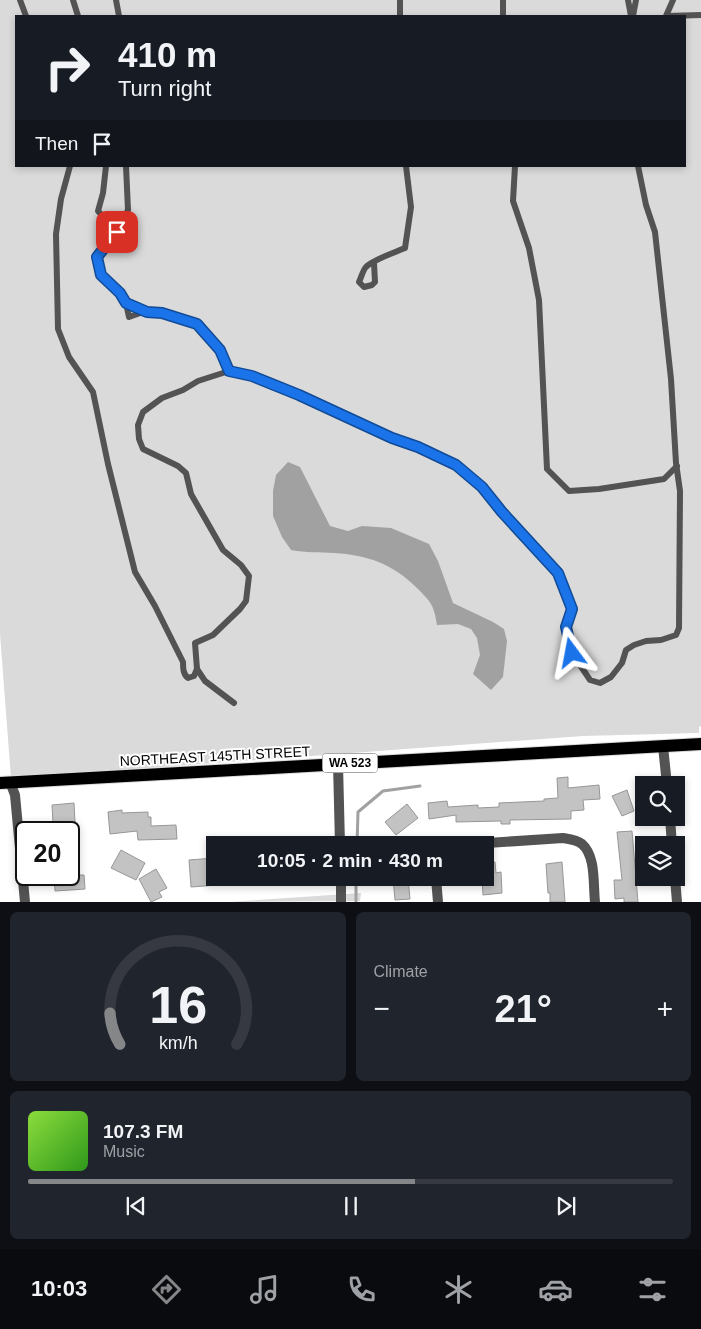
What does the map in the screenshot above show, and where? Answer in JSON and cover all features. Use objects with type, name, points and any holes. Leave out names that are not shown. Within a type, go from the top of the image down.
[{"type":"main road","name":"NORTHEAST 145TH STREET","points":[[5,782],[701,744]]},
{"type":"street","points":[[663,746],[666,776]]},
{"type":"street","points":[[338,764],[340,836]]},
{"type":"street","points":[[5,782],[15,795],[26,902]]},
{"type":"street","points":[[494,843],[563,838],[573,839],[582,844],[591,860],[595,902]]},
{"type":"street","points":[[341,886],[341,902]]},
{"type":"street","points":[[437,886],[438,902]]},
{"type":"street","points":[[676,886],[677,902]]},
{"type":"lane","points":[[20,0],[26,15]]},
{"type":"lane","points":[[73,0],[78,15]]},
{"type":"lane","points":[[116,0],[119,15]]},
{"type":"lane","points":[[400,0],[400,15]]},
{"type":"lane","points":[[503,0],[503,15]]},
{"type":"lane","points":[[628,0],[632,15]]},
{"type":"lane","points":[[632,15],[636,0]]},
{"type":"lane","points":[[667,15],[673,0]]},
{"type":"lane","points":[[686,15],[701,15]]},
{"type":"lane","points":[[70,167],[61,199],[56,234],[58,329],[69,357],[93,392],[108,464],[135,572],[184,662],[184,670],[188,678],[194,676],[197,669],[195,643],[213,635],[246,601],[249,576],[241,565],[223,550],[191,494],[186,473],[178,466],[142,449],[138,425],[143,412],[162,398],[198,381],[229,371],[252,376],[299,395],[456,465],[482,487],[502,512],[558,573],[572,609],[566,627],[572,653],[590,680],[600,683],[611,677],[622,663],[626,650],[646,641],[661,640],[676,635],[679,628],[680,501],[671,380],[655,232],[646,205],[638,167]]},
{"type":"lane","points":[[106,167],[103,193],[98,210],[117,232]]},
{"type":"lane","points":[[126,167],[128,210],[117,232],[97,257],[101,275],[120,293],[126,303],[129,317],[147,312],[162,313],[197,324],[220,350],[229,371]]},
{"type":"lane","points":[[374,263],[405,248],[411,207],[406,167]]},
{"type":"lane","points":[[515,167],[513,201],[529,248],[539,300],[547,469],[569,491],[599,489],[664,479],[677,466]]},
{"type":"lane","points":[[126,303],[147,312]]},
{"type":"lane","points":[[197,669],[206,681],[234,703]]},
{"type":"shaded area","points":[[0,0],[701,0],[701,726],[699,727],[699,733],[583,736],[11,778],[0,634]]},
{"type":"shaded area","points":[[288,462],[300,467],[330,526],[348,531],[362,526],[391,528],[429,544],[438,561],[453,603],[504,629],[507,641],[503,677],[491,690],[473,674],[480,655],[477,638],[471,629],[458,624],[437,625],[435,613],[429,601],[399,573],[379,562],[358,556],[291,550],[282,537],[273,516],[273,491],[276,475]]},
{"type":"shaded area","points":[[361,893],[360,901],[230,902]]},
{"type":"building","points":[[568,777],[568,788],[599,785],[600,799],[583,800],[584,810],[571,811],[571,819],[510,820],[510,824],[501,824],[501,821],[456,822],[456,815],[429,819],[428,803],[447,801],[448,807],[478,805],[478,808],[499,807],[499,803],[544,801],[544,799],[558,798],[557,778]]},
{"type":"building","points":[[627,790],[634,811],[622,816],[612,796]]},
{"type":"building","points":[[74,803],[75,821],[53,821],[52,805]]},
{"type":"building","points":[[407,804],[418,818],[396,835],[385,822]]},
{"type":"building","points":[[122,810],[122,813],[148,812],[148,817],[151,817],[151,826],[176,825],[177,839],[138,840],[137,831],[110,834],[108,812]]},
{"type":"building","points":[[632,831],[635,886],[637,886],[638,902],[624,902],[624,898],[615,899],[614,880],[622,880],[617,832]]},
{"type":"building","points":[[121,850],[145,863],[136,880],[111,868]]},
{"type":"building","points":[[206,859],[206,886],[191,887],[189,860]]},
{"type":"building","points":[[495,862],[496,873],[501,872],[502,893],[483,895],[482,886],[494,886]]},
{"type":"building","points":[[562,862],[565,902],[550,902],[546,864]]},
{"type":"building","points":[[156,869],[167,888],[159,892],[162,897],[151,902],[139,879]]},
{"type":"building","points":[[80,875],[84,875],[85,889],[55,891],[55,886],[80,886]]},
{"type":"building","points":[[394,886],[409,886],[410,899],[395,900]]},
{"type":"waterway","points":[[357,836],[358,812],[383,791],[420,786]]},
{"type":"waterway","points":[[356,886],[356,902]]},
{"type":"route","points":[[117,232],[97,257],[101,275],[120,293],[126,303],[147,312],[162,313],[197,324],[220,350],[229,371],[252,376],[299,395],[392,438],[418,447],[456,465],[482,487],[502,512],[558,573],[572,609],[566,627],[572,653]]}]
